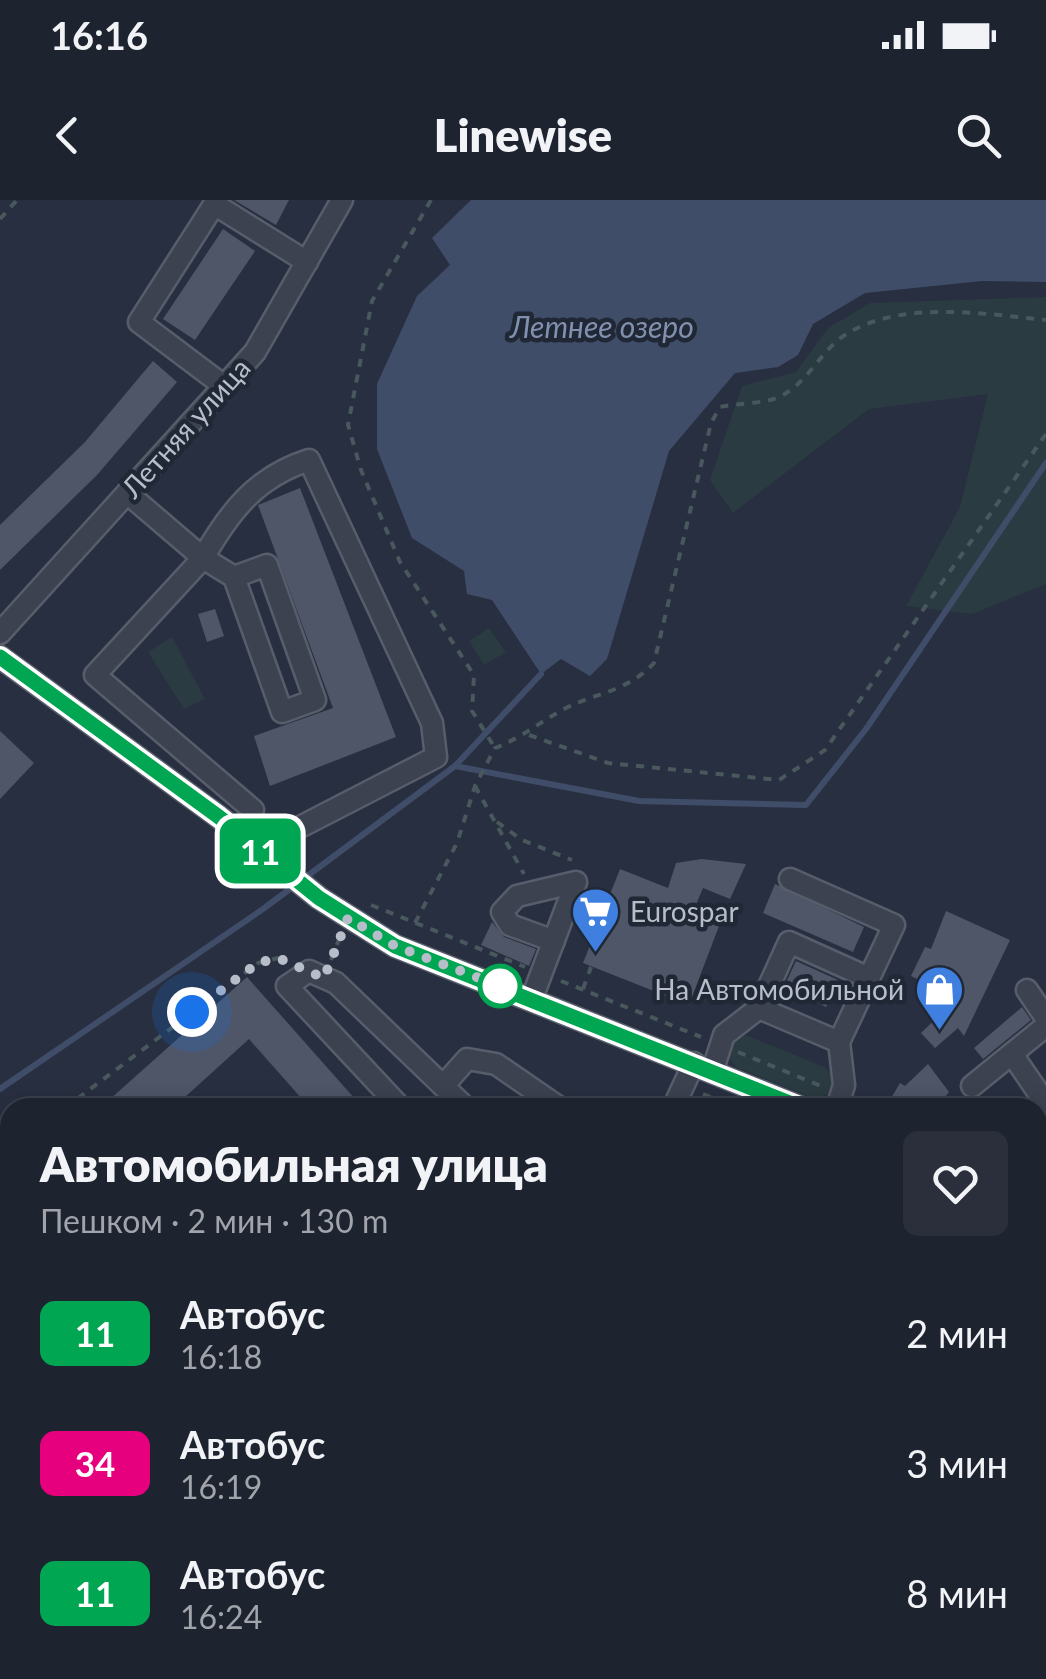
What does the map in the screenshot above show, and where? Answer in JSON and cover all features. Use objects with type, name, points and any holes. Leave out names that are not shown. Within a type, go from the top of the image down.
[{"type":"street","name":"Летняя улица","points":[[0,633],[255,352],[342,200]]},
{"type":"street","points":[[224,386],[139,322],[216,202],[306,262]]},
{"type":"street","points":[[253,810],[95,676],[203,558],[226,517],[277,470],[309,460],[432,722],[436,757],[302,826]]},
{"type":"street","points":[[127,493],[203,558],[234,576],[282,712],[315,700],[267,565],[234,576]]},
{"type":"street","points":[[0,657],[219,817],[312,893],[395,946],[779,1098]]},
{"type":"street","points":[[790,879],[894,924],[839,1042],[839,1098]]},
{"type":"street","points":[[532,998],[554,942],[576,882],[516,896],[502,912],[510,925],[554,942]]},
{"type":"street","points":[[678,1098],[724,1034],[759,1008],[789,942],[869,978]]},
{"type":"street","points":[[392,1098],[286,986],[317,974],[336,984],[456,1098]]},
{"type":"street","points":[[972,1086],[1046,1022],[1027,990]]},
{"type":"street","points":[[759,1008],[839,1042]]},
{"type":"street","points":[[1012,1054],[1042,1098]]},
{"type":"street","points":[[444,1086],[467,1059],[496,1064],[545,1098]]},
{"type":"path","points":[[0,219],[17,200]]},
{"type":"path","points":[[432,200],[372,301],[348,425],[361,470],[400,562],[474,675],[472,710],[495,748]]},
{"type":"path","points":[[415,923],[458,844],[475,786],[495,748],[529,735],[564,709],[636,682],[654,663],[711,423],[720,407],[780,397],[808,373],[828,346],[853,330],[880,321],[940,312],[1046,320]]},
{"type":"path","points":[[529,735],[608,763],[779,780],[825,750],[1046,434]]},
{"type":"path","points":[[475,786],[535,892]]},
{"type":"path","points":[[493,819],[522,840],[575,861]]},
{"type":"path","points":[[364,902],[720,1044],[833,1098]]},
{"type":"path","points":[[78,1098],[258,963],[278,958],[317,974],[348,918]]},
{"type":"path","points":[[583,989],[591,966]]},
{"type":"path","points":[[684,1086],[712,1098]]},
{"type":"shaded area","points":[[1046,297],[1046,584],[972,614],[906,606],[960,507],[988,394],[869,409],[733,513],[710,480],[742,386],[796,372],[828,328],[870,303]]},
{"type":"shaded area","points":[[489,628],[506,652],[484,665],[469,641]]},
{"type":"shaded area","points":[[172,637],[205,699],[184,709],[148,652]]},
{"type":"shaded area","points":[[746,1035],[824,1067],[834,1077],[827,1095],[813,1098],[736,1067],[727,1055],[732,1043]]},
{"type":"water","name":"Летнее озеро","points":[[471,200],[1046,200],[1046,282],[982,281],[865,293],[813,324],[798,355],[778,367],[735,373],[669,451],[607,659],[590,676],[561,659],[541,674],[492,600],[467,594],[464,571],[412,538],[377,449],[377,384],[417,296],[450,265],[432,238]]},
{"type":"building","points":[[234,200],[289,200],[276,225]]},
{"type":"building","points":[[223,229],[255,251],[195,340],[163,319]]},
{"type":"building","points":[[153,361],[177,382],[97,475],[0,570],[0,525],[85,442]]},
{"type":"building","points":[[300,488],[396,737],[270,786],[254,736],[333,708],[258,505]]},
{"type":"building","points":[[215,609],[224,636],[207,642],[198,614]]},
{"type":"building","points":[[0,731],[34,763],[0,799]]},
{"type":"building","points":[[702,859],[746,864],[730,899],[703,888],[692,914],[719,926],[689,1005],[583,963],[620,869],[668,888],[676,863]]},
{"type":"building","points":[[775,884],[864,927],[853,952],[763,913]]},
{"type":"building","points":[[946,911],[1010,940],[964,1036],[958,1028],[935,1048],[921,1033],[957,998],[911,976],[925,947],[931,949]]},
{"type":"building","points":[[492,922],[504,937],[536,949],[529,966],[481,945]]},
{"type":"building","points":[[796,961],[838,980],[826,1007],[784,987]]},
{"type":"building","points":[[247,977],[354,1098],[301,1098],[249,1039],[184,1098],[111,1098]]},
{"type":"building","points":[[1022,1007],[1031,1020],[983,1059],[974,1048]]},
{"type":"building","points":[[928,1064],[949,1092],[944,1098],[891,1098],[900,1083],[905,1086]]},
{"type":"waterway","points":[[455,766],[639,801],[806,805],[866,729],[1046,463]]},
{"type":"waterway","points":[[0,1089],[263,909],[455,766],[541,674]]},
{"type":"bus line","name":"11","points":[[0,657],[219,817],[319,898],[395,946],[778,1098]]},
{"type":"place","name":"Eurospar","points":[[595,954]]},
{"type":"place","name":"На Автомобильной","points":[[939,1032]]},
{"type":"route","points":[[192,1012],[258,963],[278,958],[324,978],[348,918],[395,946],[500,986]]}]
